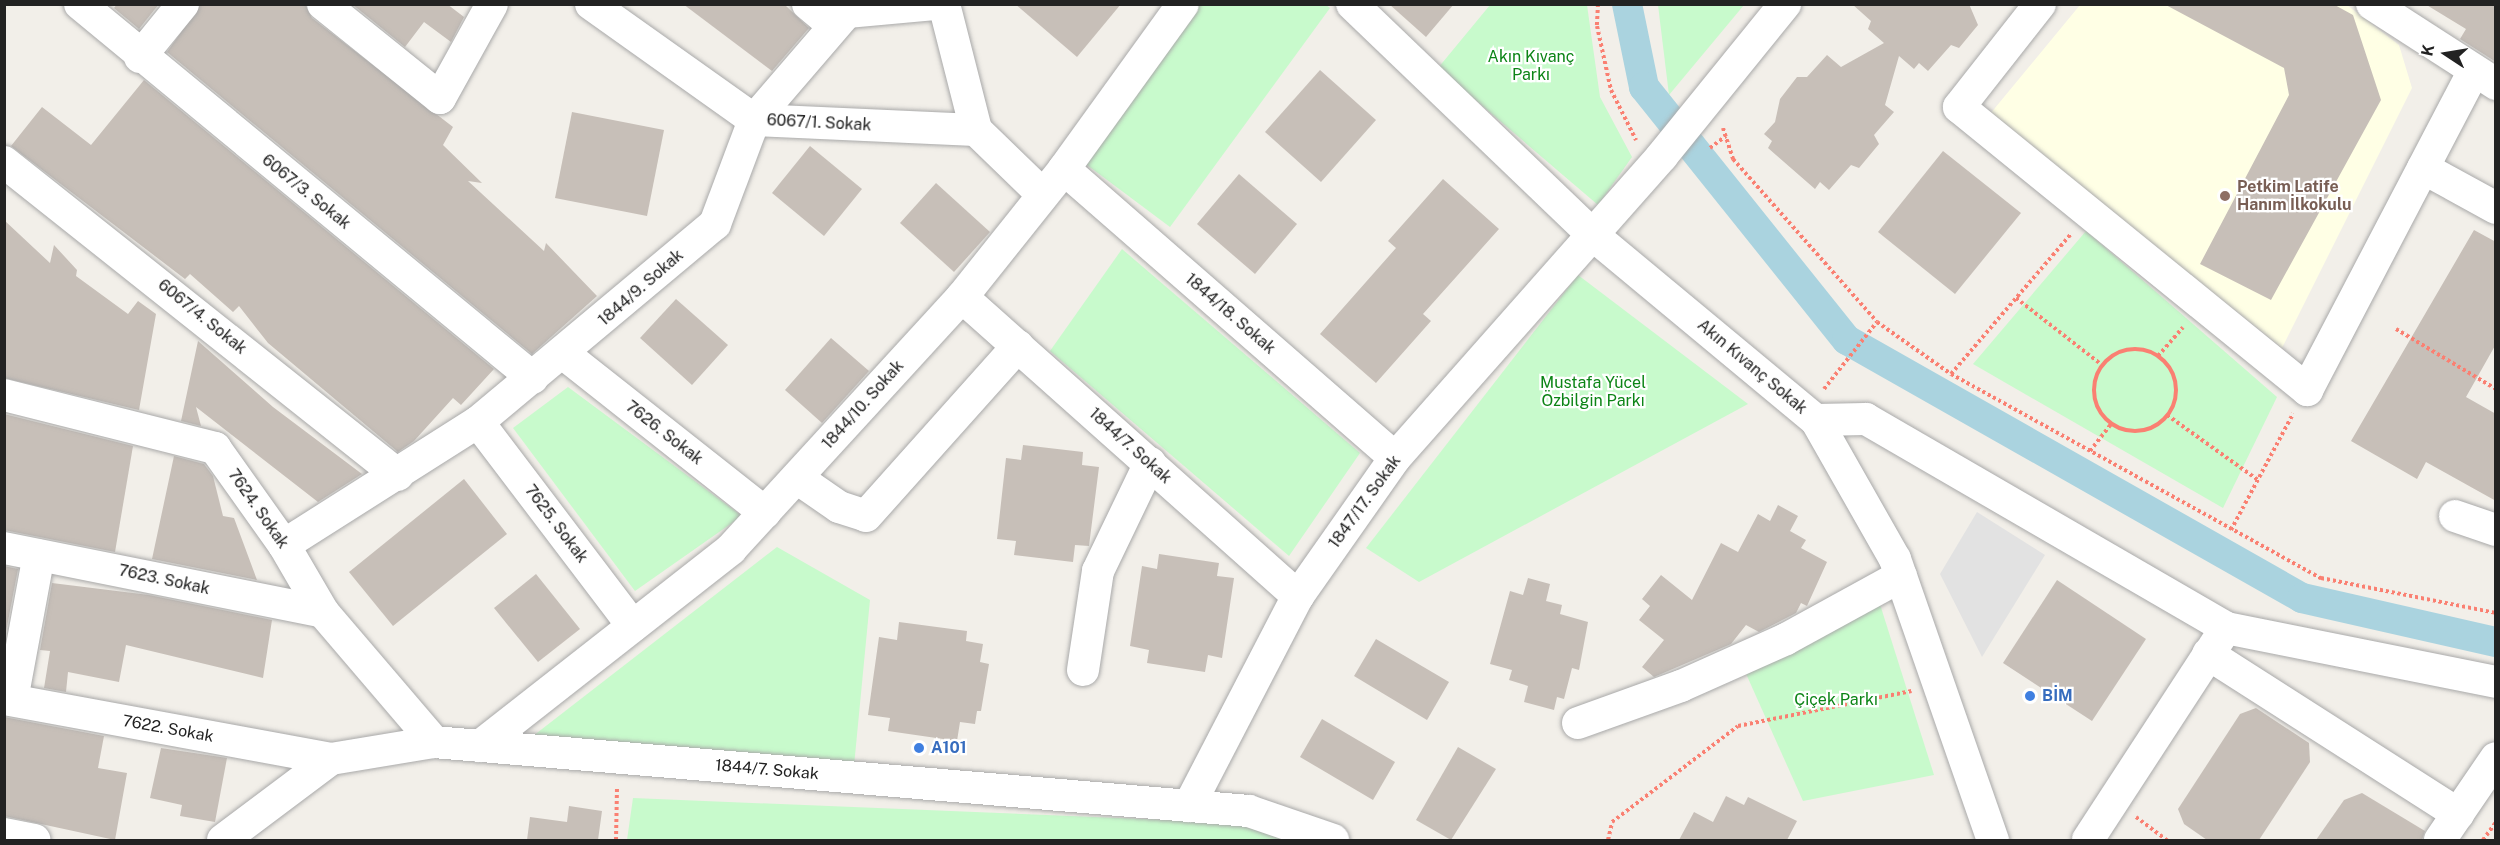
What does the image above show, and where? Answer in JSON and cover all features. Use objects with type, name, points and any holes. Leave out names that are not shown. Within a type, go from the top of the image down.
[{"type":"street","name":"6067/3. Sokak","points":[[80,4],[140,57],[533,378]]},
{"type":"street","points":[[140,57],[183,4]]},
{"type":"street","points":[[323,4],[440,98],[492,4]]},
{"type":"street","name":"6067/1. Sokak","points":[[591,4],[754,120],[976,130]]},
{"type":"street","points":[[808,4],[833,25]]},
{"type":"street","name":"1844/9. Sokak","points":[[285,545],[478,422],[564,354],[715,224],[754,120],[833,25],[847,12],[935,4]]},
{"type":"street","points":[[944,4],[976,130],[1042,194]]},
{"type":"street","name":"1844/10. Sokak","points":[[480,746],[731,549],[962,297],[1064,169],[1183,4]]},
{"type":"street","name":"Akın Kıvanç Sokak","points":[[1352,4],[1594,236],[1816,420],[1901,576],[1993,840]]},
{"type":"street","name":"1847/17. Sokak","points":[[1189,806],[1298,596],[1395,458],[1594,236],[1712,98],[1785,4]]},
{"type":"street","points":[[2040,4],[1959,107],[2307,390],[2423,168],[2484,78],[2372,4]]},
{"type":"street","name":"6067/4. Sokak","points":[[4,162],[398,475]]},
{"type":"street","points":[[2423,168],[2496,208]]},
{"type":"street","name":"1844/18. Sokak","points":[[1064,169],[1395,458]]},
{"type":"street","name":"1844/7. Sokak","points":[[962,297],[1298,596]]},
{"type":"street","points":[[797,478],[839,507],[866,516],[1017,346]]},
{"type":"street","name":"7626. Sokak","points":[[564,354],[765,513]]},
{"type":"street","name":"7624. Sokak","points":[[4,395],[215,448],[285,545],[323,612],[434,742]]},
{"type":"street","points":[[1816,420],[1866,419],[2226,628],[2496,682]]},
{"type":"street","name":"7625. Sokak","points":[[478,422],[633,626]]},
{"type":"street","points":[[1083,670],[1098,571],[1150,463]]},
{"type":"street","points":[[2455,516],[2496,530]]},
{"type":"street","name":"7623. Sokak","points":[[4,548],[323,612]]},
{"type":"street","points":[[8,699],[39,555]]},
{"type":"street","points":[[1578,723],[1681,686],[1786,639],[1901,576]]},
{"type":"street","points":[[2088,840],[2226,628]]},
{"type":"street","points":[[2208,654],[2458,814]]},
{"type":"street","name":"7622. Sokak","points":[[8,699],[331,759]]},
{"type":"street","name":"1844/7. Sokak","points":[[223,840],[331,759],[434,742],[1249,810],[1333,840]]},
{"type":"street","points":[[2440,840],[2496,758]]},
{"type":"street","points":[[4,834],[34,840]]},
{"type":"path","points":[[1598,4],[1597,26],[1611,90],[1639,146]]},
{"type":"path","points":[[1712,98],[1733,159],[1877,322],[1951,374],[2321,578],[2496,613]]},
{"type":"path","points":[[1951,374],[2089,213]]},
{"type":"path","points":[[2016,298],[2102,365]]},
{"type":"path","points":[[2158,356],[2202,305]]},
{"type":"path","points":[[1825,385],[1877,322]]},
{"type":"path","points":[[2396,329],[2496,389]]},
{"type":"path","points":[[2134,349],[2158,356],[2168,365],[2176,390],[2167,415],[2147,430],[2128,430],[2111,424],[2099,409],[2094,390],[2102,365],[2122,351],[2134,349]]},
{"type":"path","points":[[2231,530],[2307,390]]},
{"type":"path","points":[[2167,415],[2258,480]]},
{"type":"path","points":[[2090,451],[2111,424]]},
{"type":"path","points":[[1608,840],[1612,822],[1738,726],[1939,685]]},
{"type":"path","points":[[616,840],[618,757]]},
{"type":"path","points":[[2114,801],[2167,840]]},
{"type":"path","points":[[2483,840],[2496,822]]},
{"type":"shaded area","name":"Petkim Latife Hanım İlkokulu","points":[[2080,5],[2347,5],[2399,45],[2412,88],[2282,348],[1990,114]]},
{"type":"shaded area","points":[[1977,512],[2045,555],[1982,657],[1940,574]]},
{"type":"green space","points":[[1325,4],[1330,8],[1170,227],[1083,162],[1198,5]]},
{"type":"green space","name":"Akın Kıvanç Parkı","points":[[1490,5],[1587,5],[1600,97],[1632,157],[1598,205],[1438,68]]},
{"type":"green space","points":[[1658,5],[1744,5],[1669,95]]},
{"type":"green space","points":[[2086,231],[2277,397],[2223,508],[1973,364]]},
{"type":"green space","points":[[1122,249],[1360,453],[1289,556],[1050,351]]},
{"type":"green space","name":"Mustafa Yücel Özbilgin Parkı","points":[[1578,275],[1748,404],[1419,582],[1366,548]]},
{"type":"green space","points":[[568,387],[742,516],[635,591],[513,428]]},
{"type":"green space","points":[[777,547],[870,600],[854,766],[533,736]]},
{"type":"green space","name":"Çiçek Parkı","points":[[1878,598],[1934,775],[1803,801],[1743,667]]},
{"type":"green space","points":[[633,798],[1241,823],[1288,840],[627,840]]},
{"type":"building","points":[[117,4],[159,4],[139,29],[114,8]]},
{"type":"building","points":[[201,4],[305,4],[312,18],[453,127],[443,145],[482,183],[468,181],[544,251],[546,243],[597,296],[532,354],[167,52]]},
{"type":"building","points":[[352,4],[447,4],[464,17],[451,42],[424,22],[405,47]]},
{"type":"building","points":[[683,4],[784,4],[809,28],[772,71]]},
{"type":"building","points":[[1015,4],[1121,4],[1077,57]]},
{"type":"building","points":[[1389,4],[1454,4],[1426,37]]},
{"type":"building","points":[[1852,4],[1969,4],[1978,25],[1959,48],[1951,45],[1928,71],[1919,63],[1914,69],[1899,56],[1885,105],[1894,112],[1874,135],[1879,144],[1859,168],[1851,165],[1829,190],[1820,182],[1815,189],[1768,148],[1772,141],[1764,134],[1775,122],[1780,99],[1797,77],[1807,77],[1827,55],[1841,67],[1884,43],[1868,29],[1871,21]]},
{"type":"building","name":"Petkim Latife Hanım İlkokulu","points":[[2164,4],[2333,4],[2353,15],[2381,100],[2271,300],[2200,264],[2289,95],[2284,68]]},
{"type":"building","points":[[2425,4],[2496,4],[2496,62],[2460,39],[2466,29]]},
{"type":"building","points":[[1320,70],[1376,120],[1321,182],[1265,132]]},
{"type":"building","points":[[144,80],[494,369],[461,405],[453,398],[414,441],[398,452],[268,343],[239,306],[233,312],[190,274],[185,279],[11,146],[42,107],[91,145]]},
{"type":"building","points":[[572,112],[664,130],[647,216],[555,198]]},
{"type":"building","points":[[810,146],[862,189],[824,236],[772,193]]},
{"type":"building","points":[[1943,151],[2021,213],[1955,294],[1878,232]]},
{"type":"building","points":[[1239,174],[1297,224],[1255,274],[1197,224]]},
{"type":"building","points":[[1443,179],[1499,229],[1423,314],[1431,321],[1376,383],[1320,334],[1396,248],[1388,241]]},
{"type":"building","points":[[936,183],[990,232],[954,272],[900,223]]},
{"type":"building","points":[[4,220],[50,263],[54,245],[77,270],[76,276],[128,314],[138,301],[156,314],[139,410],[4,378]]},
{"type":"building","points":[[2474,230],[2496,242],[2496,344],[2466,397],[2496,414],[2496,501],[2426,462],[2417,479],[2351,441]]},
{"type":"building","points":[[676,299],[728,345],[692,385],[640,338]]},
{"type":"building","points":[[831,338],[869,371],[822,423],[785,390]]},
{"type":"building","points":[[198,341],[273,407],[362,474],[318,502],[196,407],[201,426],[181,421]]},
{"type":"building","points":[[4,414],[133,446],[115,552],[4,530]]},
{"type":"building","points":[[1023,445],[1083,452],[1082,465],[1099,467],[1089,546],[1075,545],[1073,562],[1014,555],[1016,541],[997,539],[1006,458],[1021,460]]},
{"type":"building","points":[[174,456],[204,464],[213,476],[223,516],[234,518],[257,580],[152,559]]},
{"type":"building","points":[[464,479],[507,534],[393,626],[349,572]]},
{"type":"building","points":[[1778,505],[1798,516],[1790,531],[1806,540],[1801,548],[1827,562],[1807,606],[1801,603],[1796,613],[1759,632],[1746,625],[1731,644],[1654,677],[1642,667],[1664,640],[1639,620],[1650,606],[1642,599],[1661,575],[1692,600],[1721,543],[1738,552],[1758,514],[1770,521]]},
{"type":"building","points":[[1159,554],[1219,563],[1217,576],[1234,578],[1222,658],[1208,655],[1205,672],[1147,663],[1149,650],[1130,646],[1142,566],[1157,569]]},
{"type":"building","points":[[4,566],[18,569],[4,642]]},
{"type":"building","points":[[536,574],[580,629],[538,662],[494,608]]},
{"type":"building","points":[[1528,578],[1550,584],[1546,601],[1562,605],[1560,614],[1588,622],[1579,670],[1572,668],[1564,699],[1557,697],[1554,710],[1524,702],[1528,686],[1509,680],[1512,670],[1490,664],[1510,591],[1523,595]]},
{"type":"building","points":[[2057,580],[2146,639],[2092,721],[2003,663]]},
{"type":"building","points":[[52,583],[149,595],[272,620],[263,678],[126,645],[119,682],[68,672],[66,692],[44,688],[50,651],[40,650]]},
{"type":"building","points":[[899,622],[967,631],[966,641],[983,644],[980,662],[989,664],[981,711],[977,711],[975,724],[960,722],[957,741],[888,731],[890,718],[868,715],[879,637],[897,640]]},
{"type":"building","points":[[1376,639],[1449,682],[1427,720],[1354,676]]},
{"type":"building","points":[[2256,708],[2309,743],[2310,762],[2259,840],[2207,840],[2184,824],[2178,809],[2240,714]]},
{"type":"building","points":[[4,717],[104,736],[98,768],[127,773],[115,840],[4,816]]},
{"type":"building","points":[[1322,719],[1395,762],[1373,800],[1300,757]]},
{"type":"building","points":[[1458,747],[1496,769],[1451,840],[1416,820]]},
{"type":"building","points":[[161,748],[227,758],[215,822],[180,816],[182,805],[150,798]]},
{"type":"building","points":[[2362,793],[2425,831],[2422,840],[2316,840],[2344,800]]},
{"type":"building","points":[[1726,796],[1744,805],[1748,797],[1797,821],[1787,840],[1679,840],[1694,812],[1713,822]]},
{"type":"building","points":[[569,806],[602,811],[598,840],[527,840],[530,817],[567,822]]},
{"type":"waterway","points":[[1627,4],[1644,87],[1847,340],[2302,598],[2496,642]]},
{"type":"place","name":"Petkim Latife Hanım İlkokulu","points":[[2225,196]]},
{"type":"place","name":"BİM","points":[[2030,696]]},
{"type":"place","name":"A101","points":[[919,748]]}]
